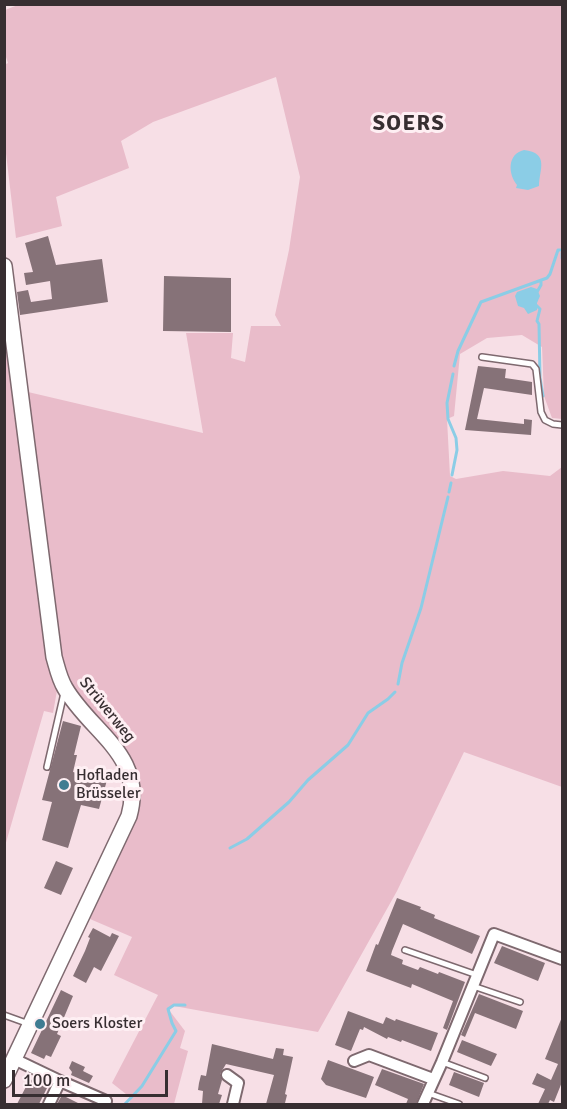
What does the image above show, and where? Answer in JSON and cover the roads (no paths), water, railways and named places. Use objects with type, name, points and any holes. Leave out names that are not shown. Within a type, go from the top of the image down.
[{"type":"street","name":"Strüverweg","points":[[4,266],[54,657],[65,688],[121,755],[132,783],[132,804],[124,827],[4,1080]]},
{"type":"street","points":[[423,1104],[494,934],[562,959]]},
{"type":"street","points":[[354,1061],[369,1055],[433,1079]]},
{"type":"street","points":[[14,1059],[106,1101]]},
{"type":"street","points":[[227,1075],[238,1083],[233,1104]]},
{"type":"street","points":[[49,1104],[60,1081]]},
{"type":"lane","points":[[482,357],[532,363],[536,369],[544,420],[562,425]]},
{"type":"lane","points":[[47,767],[65,688]]},
{"type":"lane","points":[[405,950],[520,1002]]},
{"type":"lane","points":[[4,1015],[31,1024]]},
{"type":"lane","points":[[442,1062],[485,1078]]},
{"type":"lane","points":[[428,1093],[459,1104]]},
{"type":"water","points":[[524,150],[537,155],[541,163],[539,186],[528,190],[516,188],[511,170],[514,156]]},
{"type":"water","points":[[531,287],[537,289],[540,296],[537,310],[528,314],[524,308],[518,306],[515,296],[517,292]]},
{"type":"waterway","points":[[454,366],[458,351],[481,302],[547,278],[558,250],[562,250]]},
{"type":"waterway","points":[[562,253],[562,258]]},
{"type":"waterway","points":[[537,292],[541,280]]},
{"type":"waterway","points":[[536,305],[540,309],[537,321],[543,396]]},
{"type":"waterway","points":[[452,475],[457,450],[456,438],[448,419],[447,403],[453,374]]},
{"type":"waterway","points":[[449,492],[451,483]]},
{"type":"waterway","points":[[398,684],[402,663],[421,608],[448,497]]},
{"type":"waterway","points":[[230,848],[247,839],[289,802],[308,780],[348,745],[368,713],[395,692]]},
{"type":"waterway","points":[[125,1104],[142,1086],[176,1031],[168,1009],[174,1005],[185,1005]]},
{"type":"place","name":"Hofladen Brüsseler","points":[[64,785]]},
{"type":"place","name":"Soers Kloster","points":[[40,1024]]},
{"type":"district","name":"SOERS","points":[[409,124]]}]
